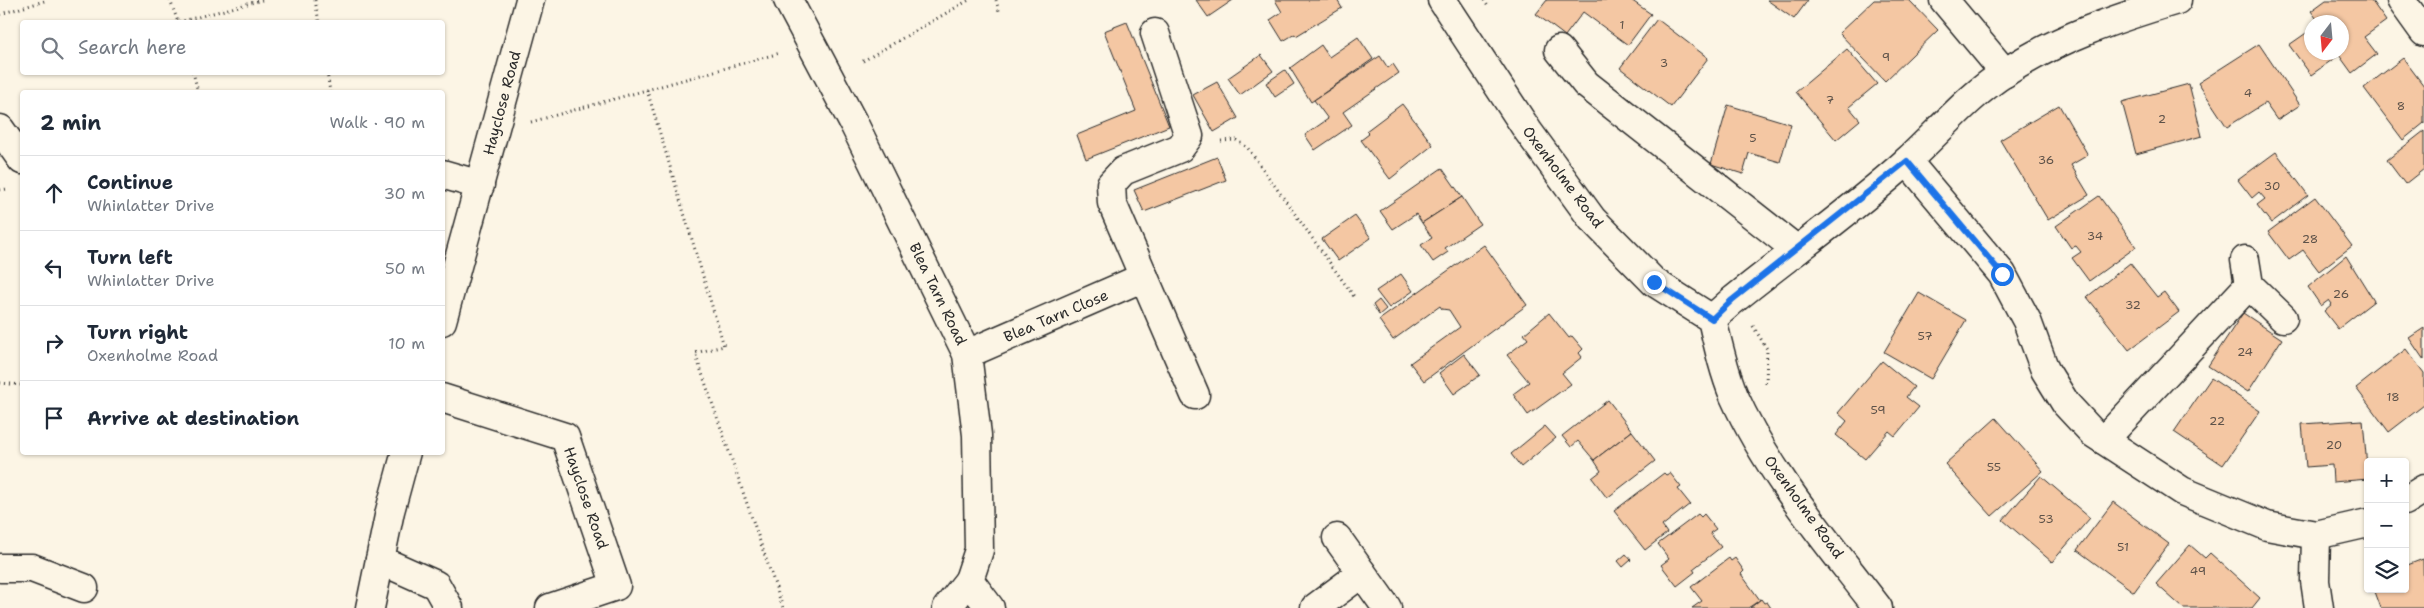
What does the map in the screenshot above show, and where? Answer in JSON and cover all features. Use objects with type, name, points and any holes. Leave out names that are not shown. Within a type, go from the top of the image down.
[{"type":"street","name":"Hayclose Road","points":[[445,310],[530,0]]},
{"type":"street","name":"Blea Tarn Road","points":[[788,0],[856,126],[967,354],[977,435],[979,550],[969,580],[947,608]]},
{"type":"street","name":"Oxenholme Road","points":[[1442,0],[1528,131],[1592,219],[1654,282],[1712,319],[1734,394],[1773,469],[1878,608]]},
{"type":"street","points":[[1944,0],[2005,72]]},
{"type":"street","points":[[1712,319],[1732,300],[1907,161],[1969,100],[2005,72],[2042,50],[2109,21],[2177,0]]},
{"type":"street","points":[[2401,0],[2424,32]]},
{"type":"street","points":[[1155,33],[1189,136],[1180,148],[1124,171],[1111,184],[1112,203],[1195,395]]},
{"type":"street","points":[[1560,50],[1586,84],[1797,250]]},
{"type":"street","points":[[0,129],[20,157]]},
{"type":"street","points":[[1907,161],[2002,274],[2027,321],[2045,370],[2066,404],[2093,433],[2182,491],[2267,526],[2316,535],[2364,524]]},
{"type":"street","points":[[445,175],[480,185]]},
{"type":"street","points":[[2104,440],[2247,272],[2283,318]]},
{"type":"street","name":"Blea Tarn Close","points":[[967,354],[1144,277]]},
{"type":"street","name":"Hayclose Road","points":[[445,399],[565,438],[616,586],[550,608]]},
{"type":"street","points":[[370,608],[390,511],[405,455]]},
{"type":"street","points":[[2409,498],[2424,489]]},
{"type":"street","points":[[2316,535],[2315,581],[2319,608]]},
{"type":"street","points":[[1336,538],[1388,608]]},
{"type":"street","points":[[380,560],[436,585],[449,608]]},
{"type":"street","points":[[0,568],[32,568],[84,588]]},
{"type":"street","points":[[1315,608],[1362,573]]},
{"type":"street","points":[[969,580],[990,608]]},
{"type":"path","points":[[0,14],[48,0]]},
{"type":"path","points":[[170,0],[178,20]]},
{"type":"path","points":[[187,20],[262,0]]},
{"type":"path","points":[[315,0],[319,20]]},
{"type":"path","points":[[863,61],[969,0]]},
{"type":"path","points":[[996,0],[1000,14]]},
{"type":"path","points":[[494,132],[812,44]]},
{"type":"path","points":[[194,75],[198,90]]},
{"type":"path","points":[[327,75],[330,90]]},
{"type":"path","points":[[647,90],[724,346],[695,354],[783,608]]},
{"type":"path","points":[[1248,147],[1354,298]]},
{"type":"path","points":[[0,383],[20,385]]},
{"type":"building","points":[[1196,0],[1233,0],[1208,17]]},
{"type":"building","points":[[1275,0],[1337,0],[1342,8],[1296,36],[1295,34],[1283,41],[1270,20],[1282,12]]},
{"type":"building","points":[[1547,0],[1631,0],[1651,14],[1628,45],[1583,12],[1565,36],[1536,14]]},
{"type":"building","points":[[1767,0],[1808,0],[1794,19]]},
{"type":"building","points":[[1874,0],[1909,0],[1938,30],[1885,81],[1839,33]]},
{"type":"building","points":[[2326,0],[2371,0],[2386,21],[2364,37],[2377,54],[2352,73],[2343,60],[2349,60],[2349,15],[2314,15],[2311,11]]},
{"type":"building","points":[[1657,19],[1708,58],[1671,107],[1620,68]]},
{"type":"building","points":[[1127,22],[1169,126],[1086,159],[1077,135],[1136,111],[1104,31]]},
{"type":"building","points":[[2304,35],[2304,60],[2332,60],[2311,75],[2289,45]]},
{"type":"building","points":[[1358,37],[1373,59],[1311,102],[1290,68],[1321,45],[1329,57]]},
{"type":"building","points":[[2259,44],[2300,105],[2277,120],[2265,103],[2227,127],[2198,83]]},
{"type":"building","points":[[1847,49],[1877,84],[1849,107],[1860,120],[1836,140],[1796,92]]},
{"type":"building","points":[[1261,55],[1273,71],[1240,95],[1228,78]]},
{"type":"building","points":[[1380,56],[1388,68],[1393,64],[1399,73],[1343,112],[1352,125],[1315,150],[1305,135],[1328,119],[1314,100]]},
{"type":"building","points":[[2403,58],[2424,86],[2424,123],[2403,140],[2364,88]]},
{"type":"building","points":[[1285,70],[1294,84],[1275,97],[1266,83]]},
{"type":"building","points":[[1217,82],[1238,118],[1214,132],[1193,95]]},
{"type":"building","points":[[2189,84],[2202,136],[2136,154],[2122,102]]},
{"type":"building","points":[[1402,104],[1433,145],[1390,179],[1361,140],[1369,134],[1366,131]]},
{"type":"building","points":[[1728,105],[1791,124],[1780,162],[1749,153],[1743,174],[1711,164]]},
{"type":"building","points":[[2059,105],[2088,155],[2071,165],[2089,195],[2048,220],[2000,140]]},
{"type":"building","points":[[2424,131],[2424,169],[2405,184],[2387,160]]},
{"type":"building","points":[[2276,152],[2308,195],[2271,223],[2257,205],[2265,199],[2259,192],[2252,198],[2238,180]]},
{"type":"building","points":[[1217,157],[1226,180],[1144,212],[1134,190]]},
{"type":"building","points":[[1442,168],[1462,197],[1422,223],[1416,214],[1393,229],[1380,211]]},
{"type":"building","points":[[2099,196],[2136,247],[2089,281],[2072,258],[2081,252],[2076,246],[2071,248],[2056,226]]},
{"type":"building","points":[[1462,197],[1480,224],[1445,248],[1448,252],[1433,262],[1421,245],[1432,238],[1422,223]]},
{"type":"building","points":[[2315,197],[2352,246],[2319,271],[2303,250],[2289,260],[2268,232]]},
{"type":"building","points":[[1355,216],[1371,238],[1338,261],[1322,239]]},
{"type":"building","points":[[1484,245],[1527,305],[1424,381],[1410,363],[1460,327],[1449,310],[1442,309],[1440,306],[1393,340],[1379,320]]},
{"type":"building","points":[[2346,256],[2374,301],[2338,329],[2324,311],[2332,304],[2329,300],[2321,306],[2308,287]]},
{"type":"building","points":[[2130,263],[2157,297],[2164,292],[2179,312],[2129,350],[2087,297]]},
{"type":"building","points":[[1401,274],[1413,291],[1389,308],[1376,291]]},
{"type":"building","points":[[1919,293],[1966,320],[1931,379],[1884,352]]},
{"type":"building","points":[[1379,300],[1386,309],[1379,315],[1373,305]]},
{"type":"building","points":[[1549,313],[1569,338],[1572,336],[1583,349],[1579,353],[1582,357],[1562,373],[1571,384],[1528,415],[1513,394],[1529,382],[1507,355],[1528,339],[1524,334]]},
{"type":"building","points":[[2243,313],[2282,339],[2248,392],[2208,366]]},
{"type":"building","points":[[2424,328],[2424,360],[2409,338]]},
{"type":"building","points":[[2406,349],[2424,373],[2424,405],[2389,432],[2356,388]]},
{"type":"building","points":[[1464,354],[1480,375],[1454,394],[1439,373]]},
{"type":"building","points":[[1882,361],[1914,387],[1906,397],[1919,407],[1895,436],[1889,431],[1865,459],[1836,435],[1847,421],[1838,413]]},
{"type":"building","points":[[2211,378],[2260,411],[2223,465],[2174,432]]},
{"type":"building","points":[[1608,400],[1632,431],[1594,460],[1578,441],[1571,447],[1562,436]]},
{"type":"building","points":[[1996,418],[2043,471],[1992,516],[1945,464]]},
{"type":"building","points":[[2363,420],[2366,458],[2364,458],[2364,479],[2333,482],[2332,465],[2306,467],[2302,424]]},
{"type":"building","points":[[1545,426],[1556,438],[1521,467],[1511,454]]},
{"type":"building","points":[[1632,431],[1655,461],[1607,498],[1592,478],[1601,471],[1594,460]]},
{"type":"building","points":[[1664,473],[1666,475],[1670,473],[1681,487],[1678,489],[1690,504],[1662,526],[1667,533],[1645,550],[1614,511]]},
{"type":"building","points":[[2041,476],[2090,518],[2052,562],[2003,520]]},
{"type":"building","points":[[2113,502],[2169,544],[2134,592],[2077,550]]},
{"type":"building","points":[[1698,514],[1701,517],[1704,514],[1716,529],[1710,533],[1721,547],[1693,569],[1695,572],[1677,586],[1661,565],[1669,559],[1658,544]]},
{"type":"building","points":[[2190,545],[2205,558],[2210,553],[2260,598],[2252,608],[2183,608],[2156,584]]},
{"type":"building","points":[[1626,554],[1631,560],[1623,567],[1618,561]]},
{"type":"building","points":[[1729,558],[1731,561],[1735,558],[1744,571],[1741,574],[1760,600],[1748,608],[1692,608],[1702,601],[1691,587]]},
{"type":"building","points":[[2423,559],[2424,608],[2381,608],[2375,593],[2409,593],[2409,564]]},
{"type":"building","points":[[1761,599],[1764,603],[1767,602],[1771,608],[1750,608]]},
{"type":"route","points":[[1654,282],[1712,319],[1732,300],[1907,161],[2002,274]]}]
